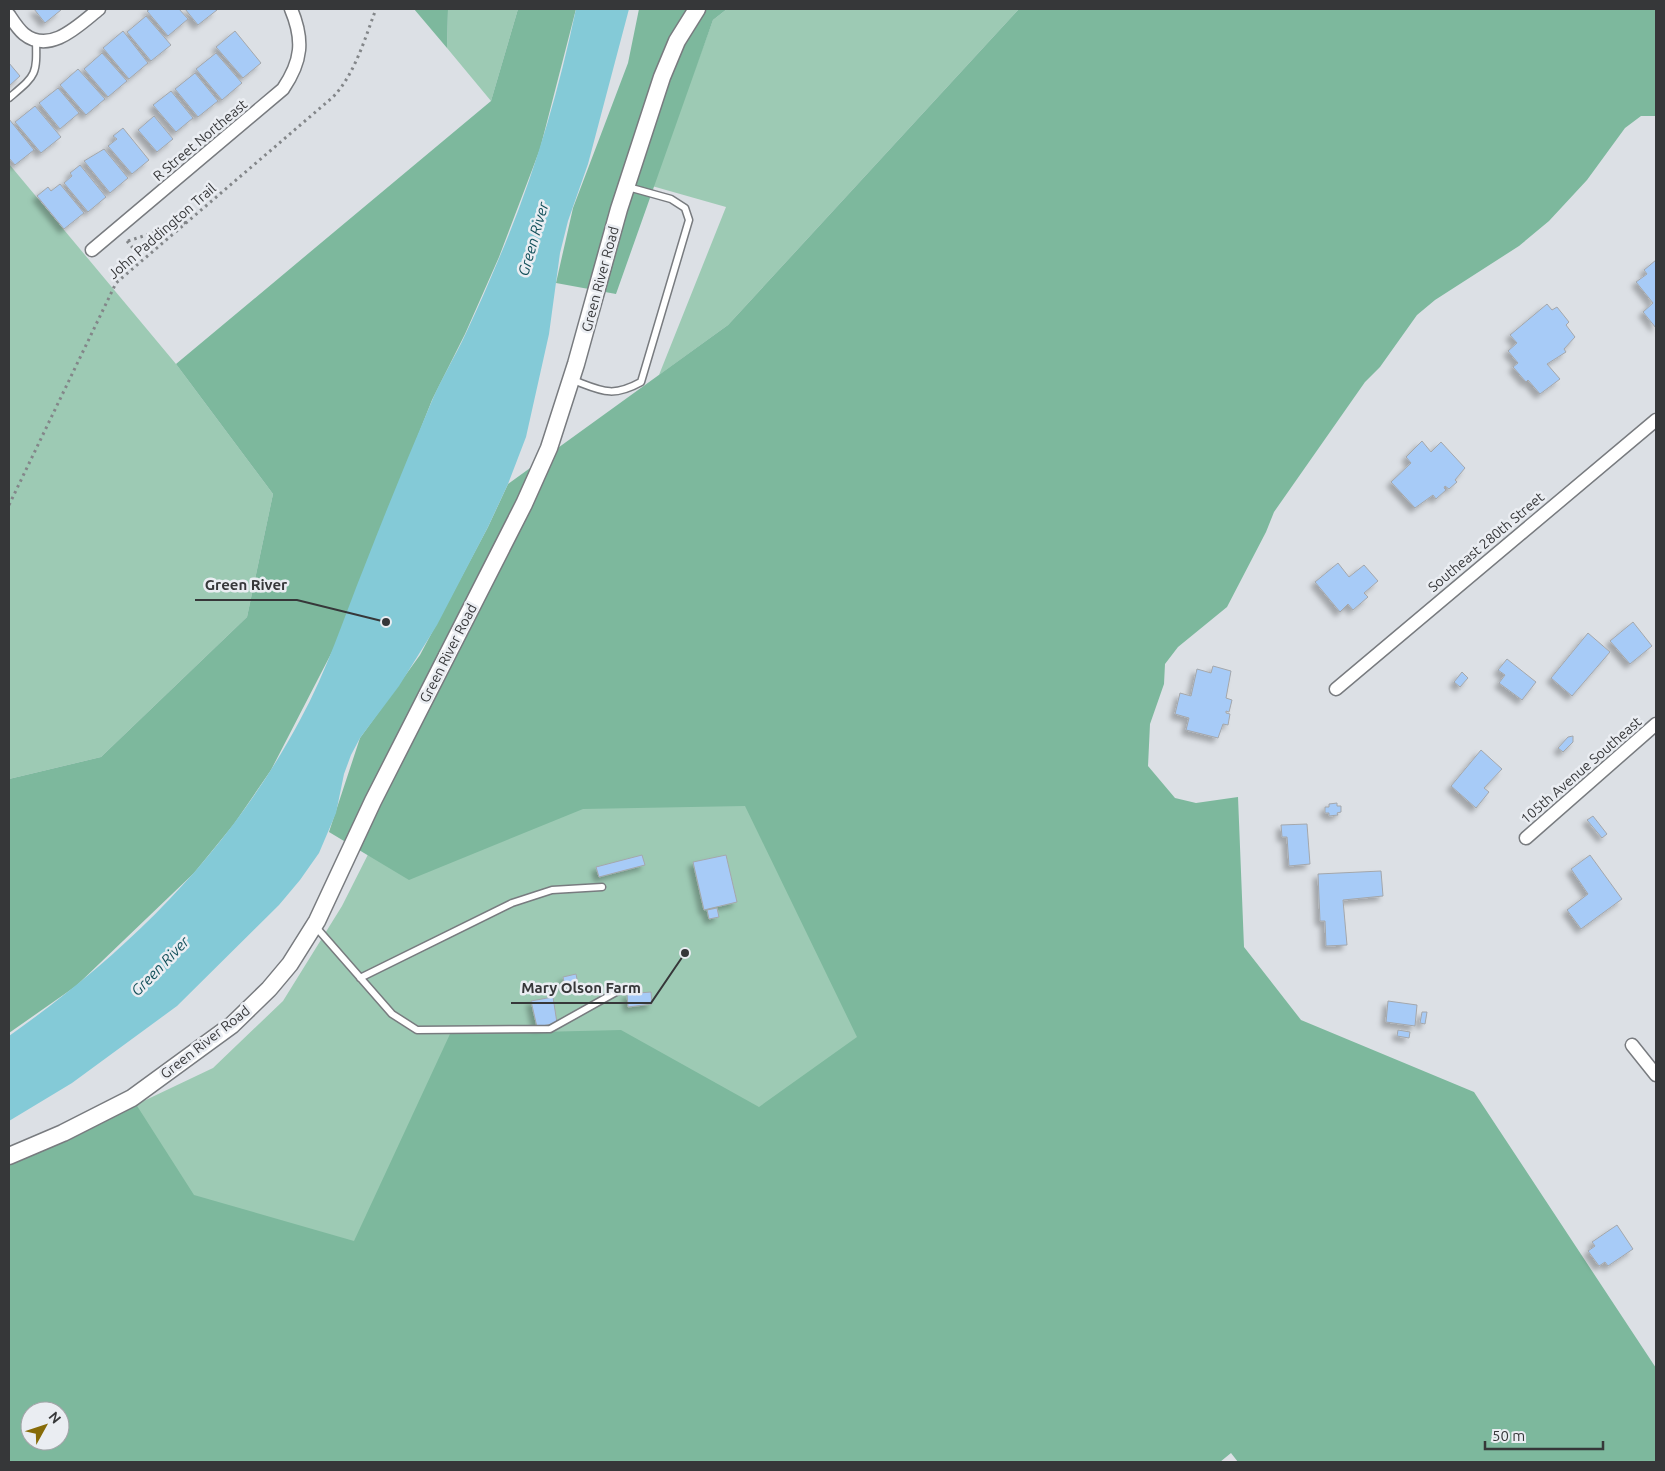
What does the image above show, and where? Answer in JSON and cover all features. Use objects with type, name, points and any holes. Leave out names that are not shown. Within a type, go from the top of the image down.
[{"type":"street","points":[[9,16],[24,34],[36,40],[49,42],[60,38],[98,9]]},
{"type":"street","name":"R Street Northeast","points":[[92,250],[283,89],[294,72],[299,57],[299,37],[291,9]]},
{"type":"street","name":"Green River Road","points":[[9,1156],[63,1133],[132,1098],[232,1025],[269,989],[290,964],[314,925],[343,869],[373,801],[524,504],[548,448],[571,380],[626,186],[662,77],[677,41],[697,9]]},
{"type":"street","name":"Southeast 280th Street","points":[[1336,690],[1656,420]]},
{"type":"street","name":"105th Avenue Southeast","points":[[1526,838],[1656,724]]},
{"type":"street","points":[[1632,1044],[1656,1075]]},
{"type":"lane","points":[[9,98],[32,78],[37,68],[36,40]]},
{"type":"lane","points":[[571,380],[607,393],[628,389],[641,382],[689,220],[685,208],[671,200],[626,186]]},
{"type":"lane","points":[[360,978],[512,903],[552,890],[602,887]]},
{"type":"lane","points":[[314,925],[392,1014],[417,1030],[550,1029],[618,991]]},
{"type":"path","name":"John Paddington Trail","points":[[9,505],[116,283],[342,88],[376,9]]},
{"type":"path","points":[[128,241],[189,221]]},
{"type":"path","points":[[117,229],[143,260]]},
{"type":"green space","points":[[414,9],[448,9],[447,48]]},
{"type":"green space","points":[[448,9],[518,9],[491,101],[447,48]]},
{"type":"green space","points":[[518,9],[576,9],[540,149],[499,257],[465,334],[432,400],[334,648],[271,770],[234,824],[194,873],[76,986],[9,1033],[9,779],[101,757],[247,617],[273,494],[176,364],[491,101]]},
{"type":"green space","points":[[639,9],[727,9],[713,20],[616,294],[556,283],[573,208],[628,63]]},
{"type":"green space","points":[[727,9],[1019,9],[728,325],[659,375],[726,207],[652,186],[713,20]]},
{"type":"green space","points":[[1019,9],[1656,9],[1656,116],[1641,116],[1625,128],[1587,180],[1549,221],[1519,246],[1435,300],[1417,315],[1380,367],[1365,382],[1274,512],[1266,532],[1227,607],[1178,647],[1165,664],[1164,684],[1150,724],[1148,766],[1175,798],[1196,803],[1238,797],[1244,947],[1301,1020],[1474,1092],[1656,1368],[1656,1462],[1238,1462],[1231,1453],[1220,1462],[9,1462],[9,1153],[132,1098],[194,1195],[354,1241],[450,1034],[621,1030],[759,1107],[857,1037],[745,806],[583,809],[409,880],[329,832],[360,738],[420,655],[488,527],[508,484],[728,325]]},
{"type":"green space","points":[[9,164],[176,364],[273,494],[247,617],[101,757],[9,779]]},
{"type":"green space","points":[[557,480],[1099,1004],[571,1462],[9,1462],[9,1165],[213,1068],[283,1001],[342,906]]},
{"type":"water","points":[[576,9],[629,9],[588,164],[568,221],[560,253],[549,334],[526,437],[508,484],[488,527],[437,625],[399,686],[360,738],[344,774],[336,813],[319,853],[300,880],[279,905],[177,1006],[72,1083],[9,1121],[9,1036],[95,969],[135,933],[209,855],[242,813],[272,768],[310,701],[431,403],[475,314],[524,196],[544,134]]},
{"type":"building","points":[[34,9],[60,9],[61,10],[45,23]]},
{"type":"building","points":[[150,9],[179,9],[188,19],[168,36],[147,11]]},
{"type":"building","points":[[185,9],[216,9],[217,10],[198,25]]},
{"type":"building","points":[[146,16],[171,45],[151,61],[127,32]]},
{"type":"building","points":[[123,31],[148,63],[129,79],[103,48]]},
{"type":"building","points":[[235,31],[261,63],[243,78],[216,47]]},
{"type":"building","points":[[102,53],[127,81],[108,97],[84,69]]},
{"type":"building","points":[[216,53],[242,83],[222,100],[196,69]]},
{"type":"building","points":[[9,63],[20,76],[9,86]]},
{"type":"building","points":[[78,69],[105,99],[86,115],[60,85]]},
{"type":"building","points":[[195,73],[218,101],[198,117],[175,89]]},
{"type":"building","points":[[58,88],[79,113],[60,129],[39,103]]},
{"type":"building","points":[[171,91],[193,118],[176,132],[153,105]]},
{"type":"building","points":[[35,106],[61,137],[41,153],[15,122]]},
{"type":"building","points":[[154,116],[173,139],[157,152],[138,130]]},
{"type":"building","points":[[9,119],[34,150],[15,165],[9,158]]},
{"type":"building","points":[[123,128],[149,160],[132,174],[108,146],[117,139],[113,136]]},
{"type":"building","points":[[104,149],[128,178],[110,193],[84,161]]},
{"type":"building","points":[[80,165],[106,197],[88,212],[64,183],[72,176],[70,173]]},
{"type":"building","points":[[60,184],[84,213],[64,229],[37,196],[48,187],[51,191]]},
{"type":"building","points":[[1656,260],[1656,328],[1643,312],[1653,303],[1636,282],[1647,274],[1644,270]]},
{"type":"building","points":[[1547,304],[1552,310],[1557,307],[1569,322],[1566,325],[1575,337],[1564,349],[1566,352],[1547,364],[1560,379],[1540,394],[1513,367],[1518,363],[1508,351],[1517,343],[1510,335]]},
{"type":"building","points":[[1422,441],[1431,452],[1441,442],[1465,468],[1455,480],[1457,482],[1449,489],[1445,486],[1446,490],[1436,499],[1433,495],[1415,508],[1391,482],[1411,463],[1406,457]]},
{"type":"building","points":[[1338,563],[1349,577],[1364,565],[1378,581],[1364,593],[1368,597],[1353,610],[1348,604],[1340,612],[1315,582]]},
{"type":"building","points":[[1633,622],[1652,646],[1630,664],[1610,641]]},
{"type":"building","points":[[1588,633],[1610,652],[1572,696],[1551,678]]},
{"type":"building","points":[[1507,659],[1536,682],[1522,700],[1499,683],[1505,675],[1498,670]]},
{"type":"building","points":[[1213,666],[1231,671],[1226,698],[1232,700],[1229,712],[1226,711],[1226,713],[1230,714],[1228,725],[1223,724],[1218,738],[1186,730],[1189,718],[1175,714],[1180,693],[1191,696],[1197,669],[1211,673]]},
{"type":"building","points":[[1462,672],[1468,678],[1460,687],[1454,682]]},
{"type":"building","points":[[1573,736],[1573,742],[1563,752],[1558,748],[1568,737]]},
{"type":"building","points":[[1481,750],[1502,769],[1484,788],[1489,792],[1476,808],[1451,786]]},
{"type":"building","points":[[1337,803],[1337,806],[1341,806],[1341,812],[1337,813],[1338,815],[1329,816],[1329,813],[1325,813],[1325,807],[1329,807],[1329,804]]},
{"type":"building","points":[[1593,816],[1607,834],[1602,838],[1587,820]]},
{"type":"building","points":[[1307,824],[1310,864],[1289,866],[1287,837],[1282,837],[1281,825]]},
{"type":"building","points":[[642,855],[645,865],[599,877],[596,867]]},
{"type":"building","points":[[726,855],[737,902],[704,910],[693,862]]},
{"type":"building","points":[[1590,855],[1622,899],[1581,929],[1567,910],[1588,894],[1571,869]]},
{"type":"building","points":[[1381,871],[1383,896],[1343,900],[1347,945],[1326,946],[1325,921],[1320,921],[1318,874]]},
{"type":"building","points":[[717,908],[719,917],[709,919],[707,910]]},
{"type":"building","points":[[576,974],[578,984],[565,987],[563,977]]},
{"type":"building","points":[[651,992],[652,1004],[628,1007],[627,994]]},
{"type":"building","points":[[553,997],[557,1023],[537,1027],[531,1001]]},
{"type":"building","points":[[1388,1001],[1417,1005],[1415,1026],[1386,1022]]},
{"type":"building","points":[[1422,1012],[1427,1012],[1425,1024],[1420,1023]]},
{"type":"building","points":[[1398,1030],[1410,1032],[1409,1038],[1397,1036]]},
{"type":"building","points":[[1617,1225],[1633,1249],[1608,1266],[1605,1262],[1599,1266],[1588,1251],[1595,1246],[1592,1242]]},
{"type":"place","name":"Green River","points":[[386,622]]},
{"type":"place","name":"Mary Olson Farm","points":[[685,953]]}]
